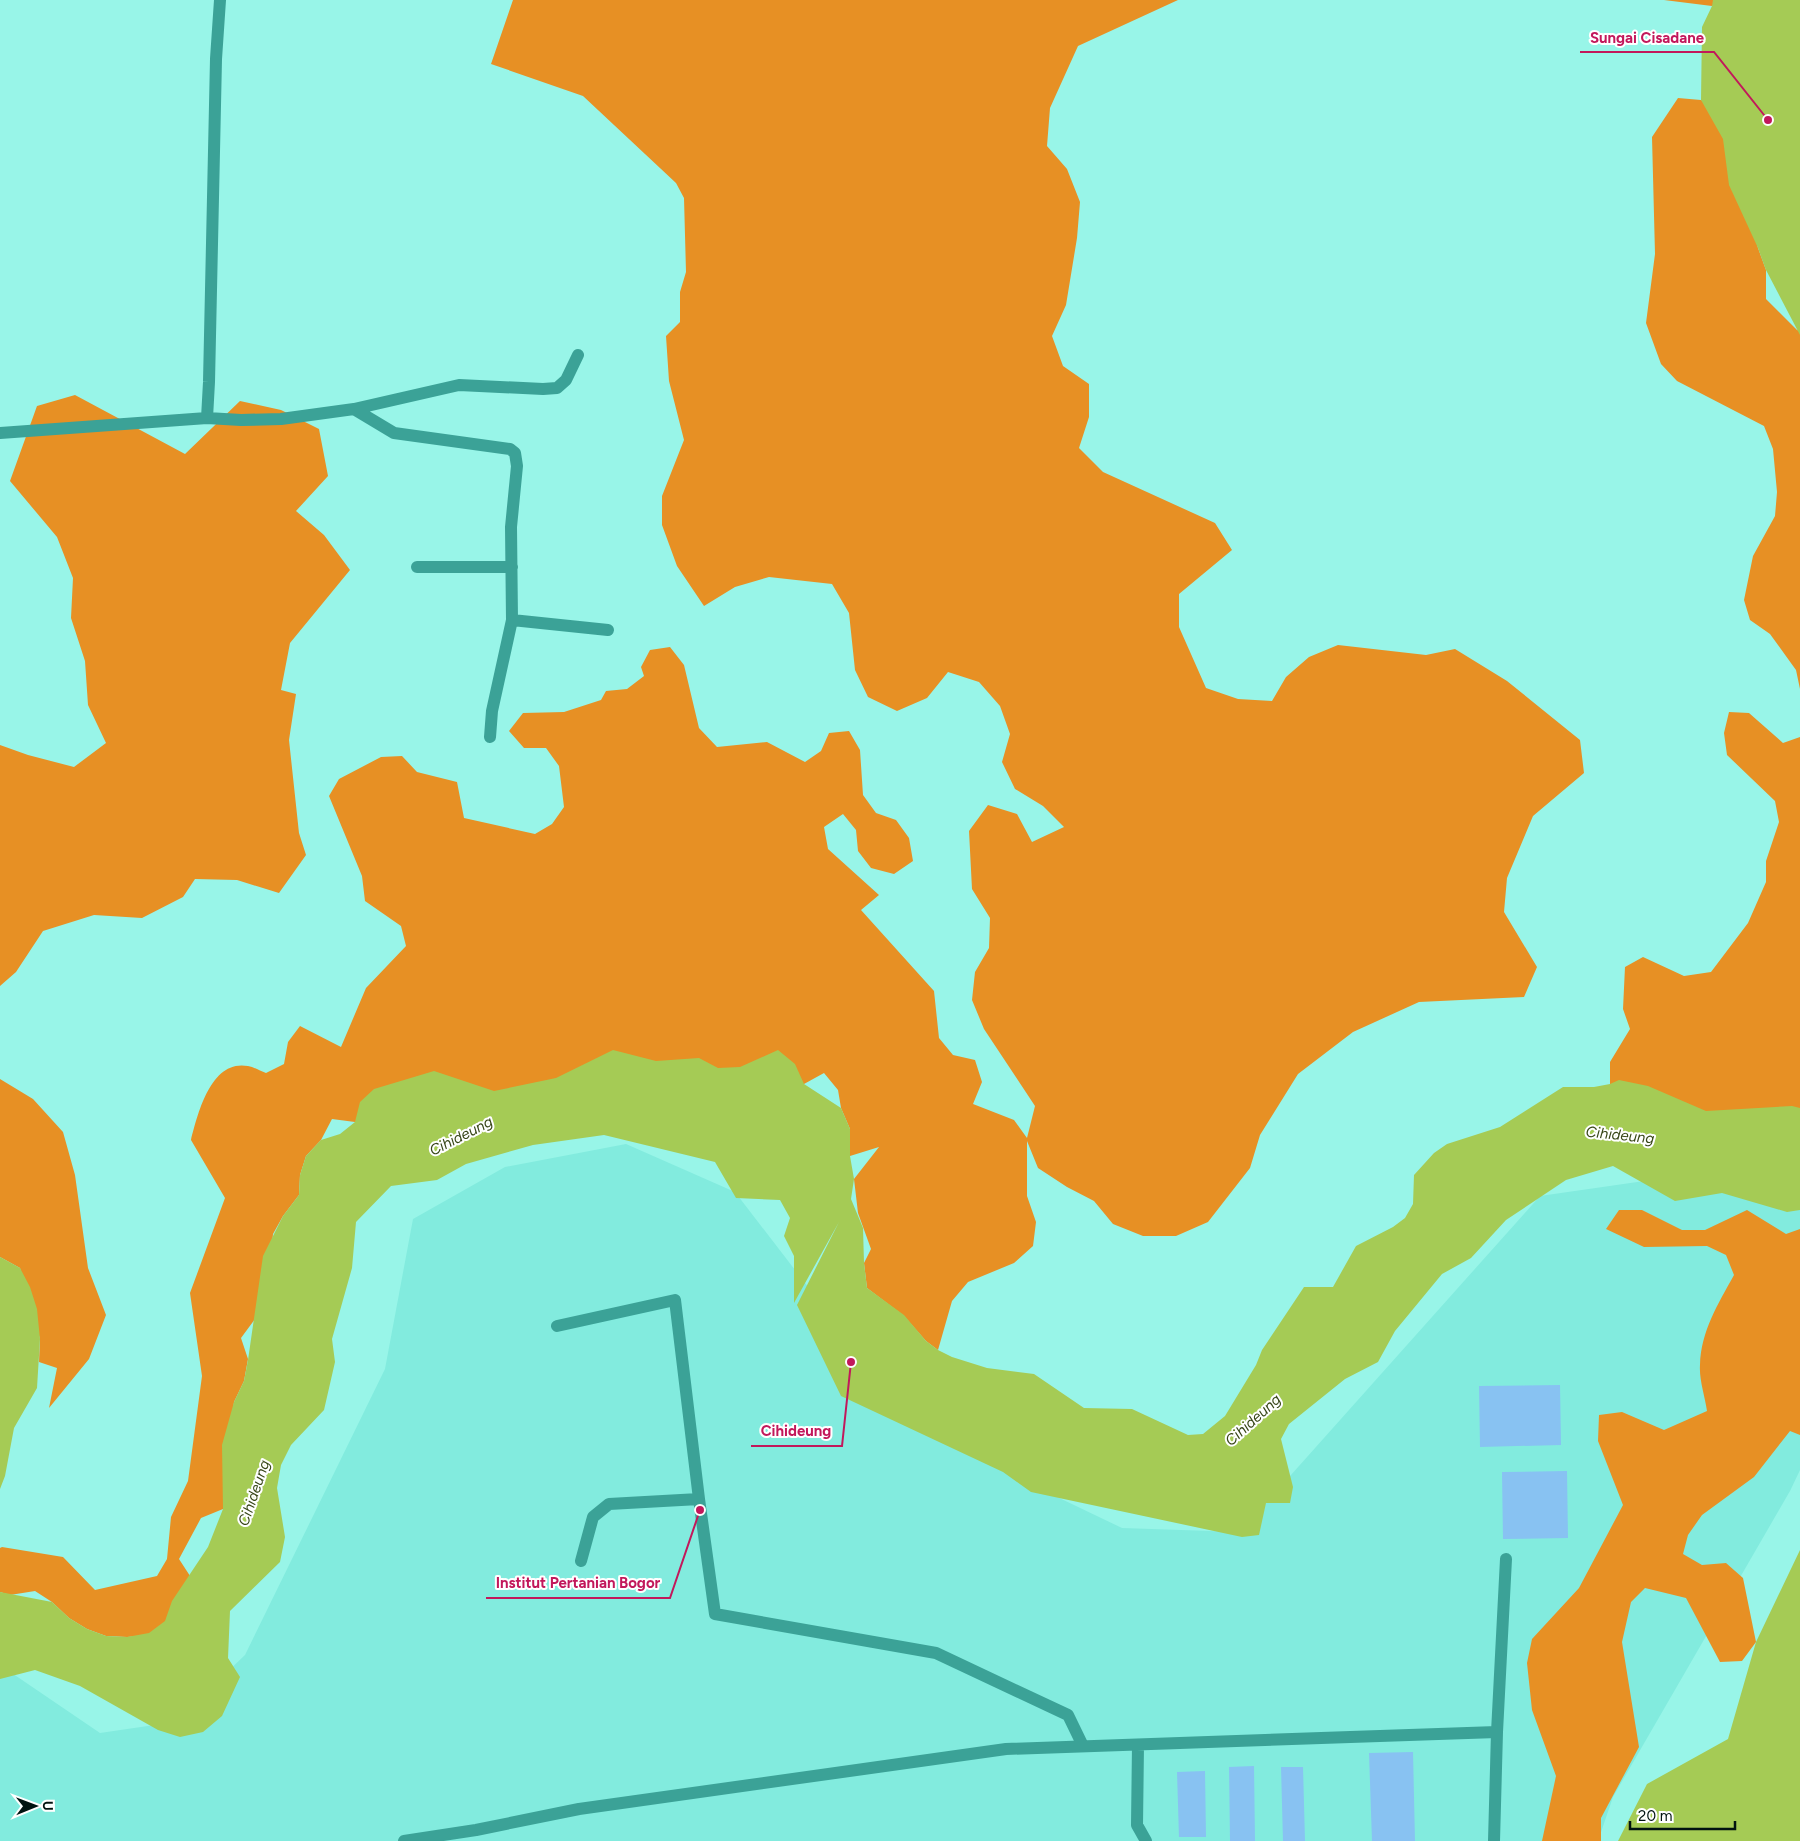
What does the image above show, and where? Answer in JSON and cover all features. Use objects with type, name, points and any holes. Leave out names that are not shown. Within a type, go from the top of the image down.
[{"type":"street","points":[[207,418],[210,372],[216,59],[220,0]]},
{"type":"street","points":[[0,433],[207,418],[241,420],[281,419],[354,409],[459,385],[543,390],[558,388],[566,380],[578,355]]},
{"type":"street","points":[[354,409],[394,433],[510,449],[515,453],[517,466],[511,527],[512,620],[492,711],[490,737]]},
{"type":"street","points":[[417,567],[512,567]]},
{"type":"street","points":[[512,620],[608,630]]},
{"type":"street","points":[[557,1326],[675,1300],[715,1614],[936,1653],[1068,1715],[1083,1746]]},
{"type":"street","points":[[582,1561],[593,1517],[609,1504],[699,1499]]},
{"type":"street","points":[[1494,1841],[1506,1559]]},
{"type":"street","points":[[404,1841],[476,1836],[579,1809],[1006,1749],[1498,1732]]},
{"type":"street","points":[[1138,1745],[1137,1825],[1146,1841]]},
{"type":"shaded area","points":[[513,0],[1178,0],[1078,46],[1050,108],[1047,146],[1067,169],[1080,202],[1077,238],[1066,305],[1052,336],[1063,366],[1089,384],[1089,417],[1079,448],[1103,472],[1215,523],[1232,550],[1179,594],[1179,627],[1206,688],[1238,699],[1272,701],[1286,677],[1309,657],[1338,645],[1426,655],[1455,649],[1507,681],[1580,740],[1584,773],[1533,816],[1507,878],[1504,912],[1537,967],[1524,997],[1419,1002],[1353,1032],[1298,1074],[1260,1135],[1250,1168],[1208,1222],[1176,1236],[1143,1236],[1113,1224],[1094,1201],[1067,1187],[1038,1168],[1027,1141],[1027,1196],[1036,1222],[1033,1246],[1014,1263],[968,1282],[952,1301],[938,1350],[926,1341],[904,1316],[867,1288],[864,1263],[871,1249],[858,1213],[854,1179],[879,1147],[850,1156],[850,1129],[841,1108],[838,1090],[824,1073],[804,1084],[355,1122],[332,1119],[321,1140],[306,1156],[300,1175],[299,1195],[283,1216],[273,1234],[267,1298],[241,1338],[248,1359],[244,1381],[234,1402],[223,1509],[201,1518],[179,1559],[192,1579],[191,1632],[127,1637],[106,1636],[87,1629],[69,1618],[52,1602],[35,1591],[10,1595],[0,1592],[0,1548],[63,1557],[95,1590],[157,1576],[167,1559],[171,1517],[188,1481],[202,1376],[190,1293],[225,1198],[191,1140],[202,1103],[208,1090],[224,1071],[235,1066],[248,1066],[266,1073],[284,1064],[288,1042],[300,1026],[341,1047],[366,988],[406,946],[401,926],[365,901],[362,876],[329,796],[339,779],[381,757],[402,756],[417,772],[457,782],[464,818],[535,834],[552,824],[564,807],[559,766],[546,748],[524,748],[509,731],[523,713],[564,712],[601,700],[606,691],[627,689],[644,676],[641,667],[650,650],[670,647],[684,665],[699,728],[717,747],[767,742],[805,762],[821,751],[829,733],[849,731],[860,750],[863,795],[876,813],[896,820],[909,838],[913,861],[894,874],[871,868],[858,851],[856,830],[843,814],[824,827],[828,849],[879,895],[861,910],[934,991],[939,1038],[953,1055],[975,1060],[982,1082],[973,1104],[1014,1120],[1027,1138],[1035,1106],[984,1029],[972,1000],[975,972],[989,948],[990,918],[972,889],[969,831],[988,805],[1017,814],[1032,842],[1064,827],[1043,806],[1015,789],[1002,762],[1010,734],[1000,706],[979,682],[948,672],[927,698],[897,711],[868,697],[855,670],[849,613],[832,584],[769,577],[735,587],[704,606],[677,566],[662,525],[662,496],[684,440],[669,381],[666,336],[680,322],[680,292],[686,272],[684,198],[676,183],[583,96],[491,64]]},
{"type":"shaded area","points":[[1664,0],[1718,0],[1712,6]]},
{"type":"shaded area","points":[[1678,98],[1701,100],[1722,110],[1758,248],[1766,270],[1766,299],[1800,331],[1800,689],[1796,670],[1770,634],[1750,620],[1744,600],[1753,556],[1775,516],[1777,492],[1773,449],[1764,426],[1677,381],[1661,364],[1646,323],[1655,254],[1652,137]]},
{"type":"shaded area","points":[[75,395],[185,454],[240,401],[281,410],[319,429],[328,476],[296,511],[324,535],[350,570],[290,643],[281,690],[296,694],[289,740],[299,833],[306,855],[279,893],[237,880],[195,879],[183,897],[142,918],[94,915],[43,931],[16,972],[0,986],[0,745],[28,755],[74,767],[106,743],[88,705],[85,661],[71,618],[73,578],[57,537],[10,481],[37,406]]},
{"type":"shaded area","points":[[1729,712],[1749,713],[1783,743],[1800,737],[1800,1131],[1718,1119],[1610,1084],[1610,1062],[1630,1029],[1623,1009],[1625,967],[1643,957],[1684,976],[1711,972],[1748,923],[1766,882],[1766,861],[1779,822],[1775,801],[1727,755],[1724,733]]},
{"type":"shaded area","points":[[0,1079],[33,1099],[63,1132],[75,1175],[88,1268],[106,1315],[89,1359],[49,1408],[57,1368],[39,1362],[40,1339],[20,1268],[0,1257]]},
{"type":"shaded area","points":[[626,1144],[735,1192],[919,1431],[1122,1528],[1240,1532],[1540,1196],[1686,1175],[1800,1200],[1800,1470],[1790,1491],[1613,1797],[1598,1841],[0,1841],[0,1665],[100,1733],[175,1722],[245,1655],[385,1369],[413,1219],[505,1167]]},
{"type":"shaded area","points":[[1619,1210],[1642,1210],[1682,1230],[1705,1230],[1747,1210],[1786,1234],[1800,1229],[1800,1435],[1790,1431],[1754,1477],[1702,1515],[1688,1535],[1683,1554],[1702,1565],[1726,1563],[1743,1578],[1756,1642],[1742,1661],[1720,1662],[1686,1598],[1645,1588],[1631,1602],[1622,1642],[1639,1747],[1601,1818],[1601,1841],[1542,1841],[1556,1776],[1532,1710],[1527,1663],[1532,1639],[1579,1588],[1623,1505],[1598,1441],[1599,1415],[1622,1412],[1664,1430],[1707,1411],[1700,1376],[1703,1341],[1711,1318],[1734,1275],[1726,1255],[1707,1246],[1644,1247],[1606,1229]]},
{"type":"water","points":[[1713,0],[1800,0],[1800,335],[1766,270],[1729,185],[1723,139],[1701,100],[1702,27]]},
{"type":"water","points":[[613,1050],[656,1061],[699,1058],[718,1068],[740,1067],[778,1050],[795,1064],[804,1084],[841,1108],[850,1129],[850,1156],[854,1179],[851,1199],[863,1228],[867,1288],[904,1315],[926,1341],[952,1357],[987,1368],[1034,1374],[1084,1408],[1132,1409],[1188,1435],[1203,1434],[1225,1416],[1256,1365],[1262,1350],[1304,1287],[1333,1287],[1356,1246],[1393,1227],[1405,1218],[1413,1204],[1414,1175],[1434,1153],[1447,1144],[1500,1127],[1563,1087],[1594,1087],[1619,1080],[1648,1086],[1706,1111],[1792,1106],[1800,1108],[1800,1210],[1787,1212],[1722,1193],[1675,1201],[1613,1166],[1566,1180],[1506,1220],[1471,1258],[1442,1274],[1395,1331],[1378,1362],[1345,1379],[1289,1424],[1281,1439],[1293,1487],[1290,1503],[1266,1503],[1259,1535],[1242,1537],[1031,1492],[1003,1472],[841,1396],[797,1305],[839,1222],[794,1303],[794,1256],[784,1236],[790,1218],[780,1200],[736,1198],[715,1162],[604,1135],[533,1145],[466,1164],[437,1180],[391,1186],[356,1222],[352,1268],[332,1339],[335,1362],[324,1410],[291,1445],[281,1465],[277,1488],[285,1537],[280,1562],[230,1611],[228,1658],[240,1677],[222,1716],[203,1732],[180,1737],[158,1730],[80,1686],[35,1670],[0,1679],[0,1592],[52,1602],[69,1618],[87,1629],[106,1636],[127,1637],[149,1633],[165,1621],[172,1601],[208,1547],[223,1509],[222,1445],[234,1402],[244,1381],[263,1256],[283,1216],[299,1195],[300,1175],[306,1156],[321,1140],[340,1134],[355,1122],[360,1102],[374,1089],[434,1071],[494,1091],[556,1078]]},
{"type":"water","points":[[0,1257],[20,1268],[30,1287],[37,1309],[40,1339],[37,1388],[14,1428],[5,1476],[0,1489]]},
{"type":"water","points":[[1800,1550],[1800,1841],[1618,1841],[1647,1784],[1728,1739],[1756,1642]]},
{"type":"building","points":[[1560,1385],[1561,1445],[1480,1447],[1479,1386]]},
{"type":"building","points":[[1567,1471],[1568,1538],[1503,1539],[1502,1472]]},
{"type":"building","points":[[1413,1752],[1415,1841],[1372,1841],[1369,1753]]},
{"type":"building","points":[[1254,1766],[1255,1841],[1230,1841],[1229,1767]]},
{"type":"building","points":[[1281,1767],[1303,1767],[1305,1841],[1283,1841]]},
{"type":"building","points":[[1205,1771],[1206,1837],[1179,1837],[1177,1772]]},
{"type":"place","name":"Sungai Cisadane","points":[[1768,120]]},
{"type":"place","name":"Cihideung","points":[[851,1362]]},
{"type":"place","name":"Institut Pertanian Bogor","points":[[700,1510]]}]
